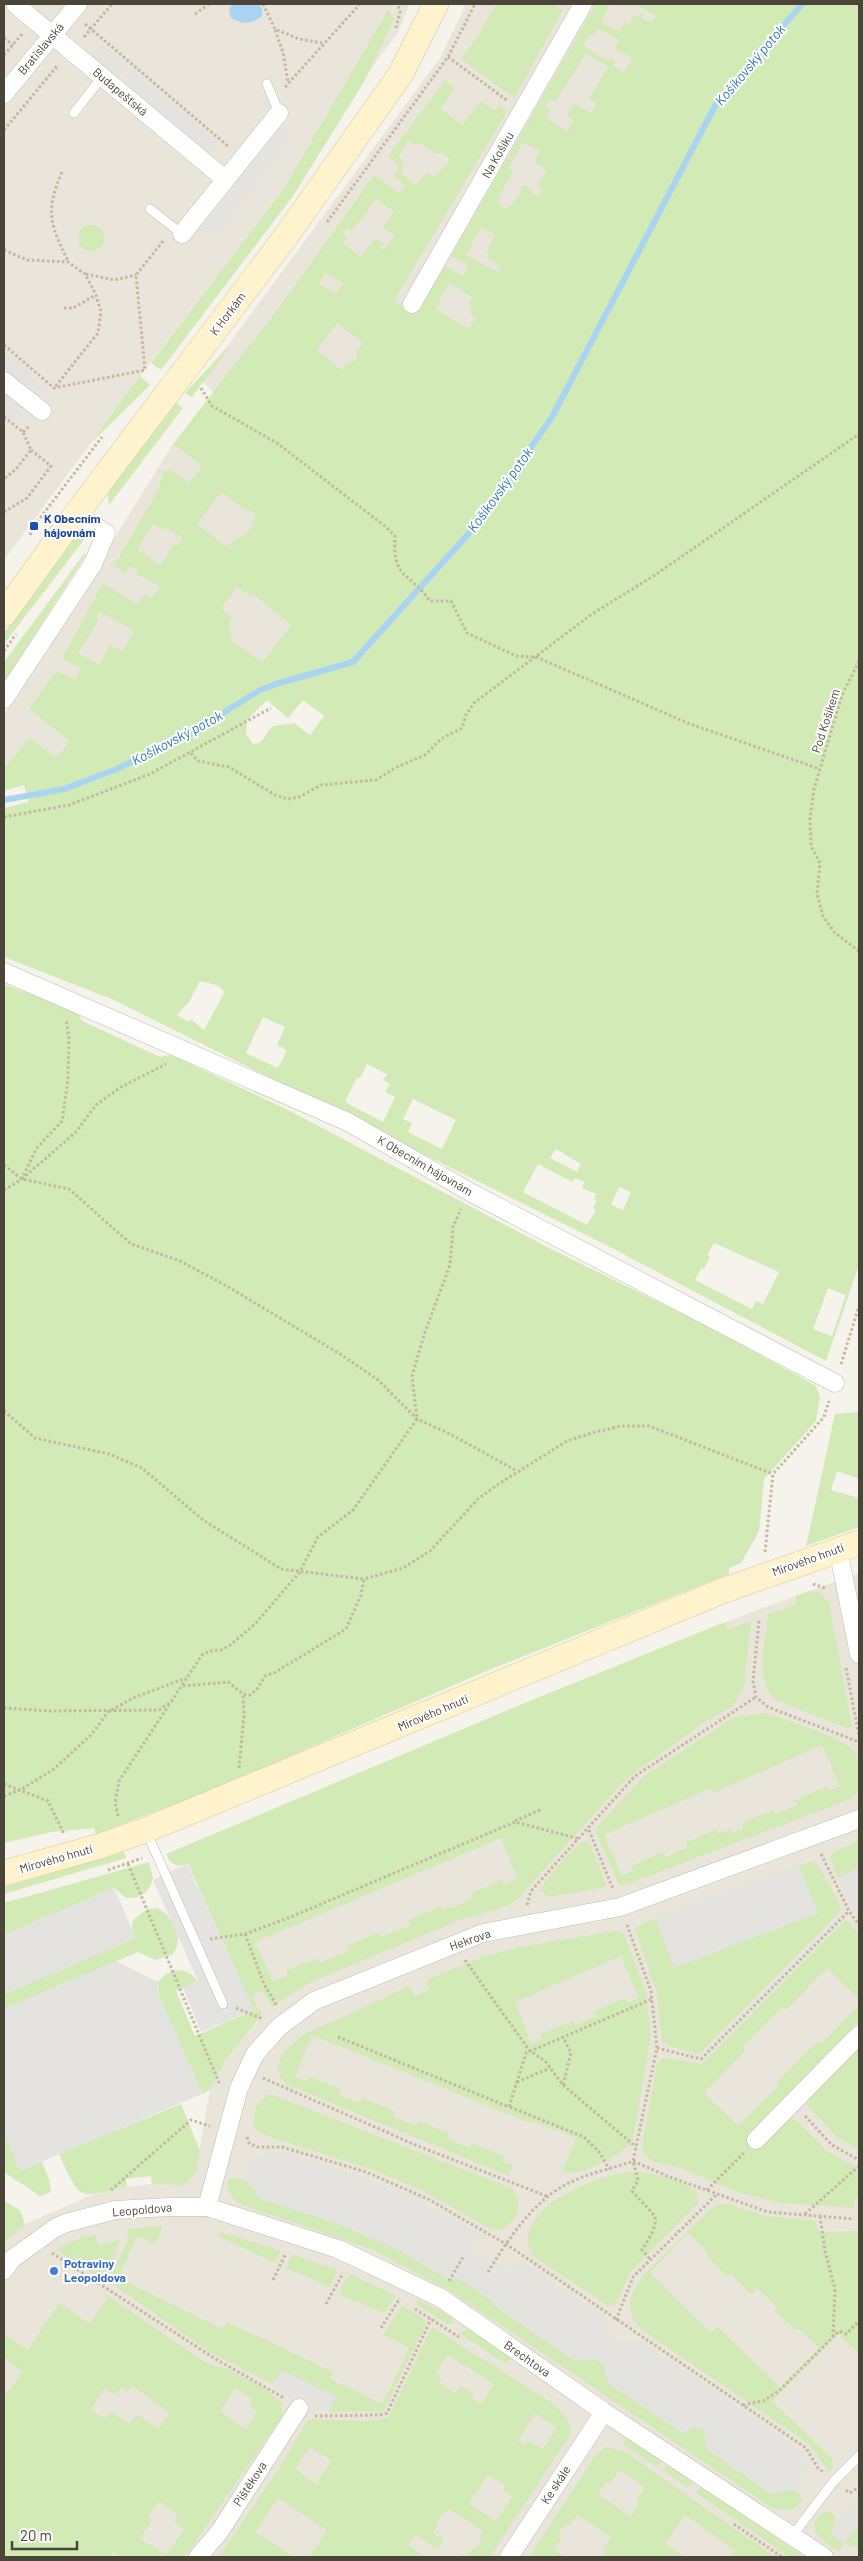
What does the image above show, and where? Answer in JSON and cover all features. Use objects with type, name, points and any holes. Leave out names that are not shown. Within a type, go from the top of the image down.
[{"type":"main road","name":"K Horkám","points":[[4,614],[76,514],[284,239],[395,83],[436,4]]},
{"type":"main road","name":"Mírového hnutí","points":[[4,1874],[97,1848],[146,1830],[722,1591],[849,1546]]},
{"type":"street","name":"Budapešťská","points":[[15,4],[226,180]]},
{"type":"street","name":"Bratislavská","points":[[4,94],[78,4]]},
{"type":"street","name":"Na Košíku","points":[[412,304],[583,4]]},
{"type":"street","points":[[182,234],[243,158],[277,107]]},
{"type":"street","points":[[4,381],[42,411]]},
{"type":"street","points":[[4,699],[93,564],[106,533],[76,514]]},
{"type":"street","name":"K Obecním hájovnám","points":[[4,972],[348,1122],[470,1192],[835,1383]]},
{"type":"street","points":[[849,1546],[859,1654]]},
{"type":"street","name":"Hekrova","points":[[208,2207],[239,2088],[256,2054],[279,2018],[314,2001],[483,1933],[620,1907],[859,1819]]},
{"type":"street","points":[[756,2140],[859,2035]]},
{"type":"street","name":"Leopoldova","points":[[4,2270],[12,2259],[55,2228],[66,2223],[115,2210],[208,2207]]},
{"type":"street","name":"Brechtova","points":[[208,2207],[338,2249],[441,2298],[604,2412],[824,2557]]},
{"type":"street","name":"Pištěkova","points":[[198,2557],[220,2531],[299,2408]]},
{"type":"street","name":"Ke skále","points":[[509,2557],[604,2412]]},
{"type":"lane","points":[[74,113],[102,77]]},
{"type":"lane","points":[[268,84],[277,107]]},
{"type":"lane","points":[[150,209],[182,234]]},
{"type":"lane","points":[[146,1830],[223,2004]]},
{"type":"lane","points":[[793,2535],[834,2481],[859,2456]]},
{"type":"path","points":[[80,42],[112,4]]},
{"type":"path","points":[[195,14],[209,4]]},
{"type":"path","points":[[263,4],[283,52],[288,82]]},
{"type":"path","points":[[277,107],[288,82],[360,4]]},
{"type":"path","points":[[4,55],[25,29]]},
{"type":"path","points":[[91,29],[243,158]]},
{"type":"path","points":[[275,29],[299,39],[322,43]]},
{"type":"path","points":[[4,38],[18,49]]},
{"type":"path","points":[[448,57],[523,112]]},
{"type":"path","points":[[4,130],[63,61]]},
{"type":"path","points":[[62,172],[51,196],[51,218],[57,240],[68,262],[85,274],[114,280],[136,275]]},
{"type":"path","points":[[4,250],[27,260],[68,262]]},
{"type":"path","points":[[42,411],[53,396],[54,388],[98,333],[100,312],[96,295],[85,274]]},
{"type":"path","points":[[64,308],[72,308],[96,295]]},
{"type":"path","points":[[4,345],[54,388]]},
{"type":"path","points":[[54,388],[121,374]]},
{"type":"path","points":[[202,388],[212,406],[277,443],[386,527],[395,536],[394,558],[401,572],[415,583],[430,601],[451,601],[467,633],[516,656],[536,657],[690,724],[820,769]]},
{"type":"path","points":[[4,417],[23,432],[31,450],[51,466],[27,498],[4,512]]},
{"type":"path","points":[[190,753],[198,760],[229,767],[275,795],[288,799],[299,797],[320,785],[376,780],[395,768],[424,755],[441,739],[462,728],[466,715],[474,703],[592,614],[655,575],[859,434]]},
{"type":"path","points":[[4,479],[16,469],[31,450]]},
{"type":"path","name":"Pod Košíkem","points":[[859,661],[842,695],[814,789],[810,830],[811,846],[820,863],[817,894],[823,916],[835,933],[859,951]]},
{"type":"path","points":[[4,817],[70,805],[150,774],[272,708]]},
{"type":"path","points":[[22,1179],[36,1149],[62,1121],[68,1080],[69,1038],[61,996]]},
{"type":"path","points":[[4,1190],[22,1179],[76,1132],[96,1105],[121,1086],[164,1064],[171,1064]]},
{"type":"path","points":[[4,1165],[22,1179],[69,1189],[131,1244],[180,1261],[340,1354],[378,1380],[416,1419],[452,1435],[517,1471]]},
{"type":"path","points":[[120,1822],[115,1803],[119,1781],[202,1655],[209,1651],[221,1650],[229,1646],[254,1624],[299,1573],[318,1537],[353,1510],[416,1419],[412,1376],[425,1332],[450,1265],[453,1227],[470,1192]]},
{"type":"path","points":[[765,1555],[773,1474],[824,1418],[859,1306]]},
{"type":"path","points":[[4,1411],[35,1438],[109,1454],[142,1468],[203,1520],[281,1569],[299,1573],[364,1579],[404,1568],[430,1551],[478,1499],[517,1471],[567,1440],[621,1426],[649,1426],[773,1474]]},
{"type":"path","points":[[182,1686],[228,1682],[243,1694],[250,1695],[258,1688],[265,1676],[274,1673],[346,1629],[361,1595],[364,1579]]},
{"type":"path","points":[[759,1621],[753,1682],[756,1697],[768,1707],[859,1742]]},
{"type":"path","points":[[4,1796],[22,1790],[54,1769],[72,1753],[108,1712],[133,1698],[186,1678]]},
{"type":"path","points":[[243,1694],[244,1715],[238,1763],[239,1774],[246,1790]]},
{"type":"path","points":[[527,1906],[531,1891],[589,1830],[636,1776],[756,1697]]},
{"type":"path","points":[[4,1708],[108,1712],[159,1710],[171,1702]]},
{"type":"path","points":[[4,1784],[48,1801],[64,1834]]},
{"type":"path","points":[[197,1945],[217,1936],[245,1934],[288,1918],[542,1809]]},
{"type":"path","points":[[515,1822],[580,1839]]},
{"type":"path","points":[[589,1830],[640,1957],[652,1999],[656,2048],[633,2161],[638,2180],[632,2191],[655,2216],[656,2222],[642,2250],[651,2260]]},
{"type":"path","points":[[820,1851],[849,1911],[859,1925]]},
{"type":"path","points":[[128,1864],[220,2086]]},
{"type":"path","points":[[656,2048],[701,2059],[849,1911]]},
{"type":"path","points":[[245,1934],[279,2018]]},
{"type":"path","points":[[458,1943],[464,1958],[483,1987],[530,2051],[550,2068],[563,2085],[636,2147]]},
{"type":"path","points":[[510,2107],[526,2053],[652,1999]]},
{"type":"path","points":[[223,2004],[279,2018]]},
{"type":"path","points":[[338,2037],[584,2137],[600,2153],[609,2169]]},
{"type":"path","points":[[563,2037],[571,2053],[563,2085]]},
{"type":"path","points":[[517,2082],[550,2068]]},
{"type":"path","points":[[261,2077],[418,2146],[549,2197]]},
{"type":"path","points":[[793,2102],[832,2144],[859,2160]]},
{"type":"path","points":[[106,2197],[126,2176],[191,2120]]},
{"type":"path","points":[[245,2132],[249,2143],[257,2147],[282,2147],[366,2172],[428,2199],[506,2244],[806,2448],[818,2468],[850,2493],[859,2487]]},
{"type":"path","points":[[707,2190],[756,2140]]},
{"type":"path","points":[[488,2272],[506,2244],[528,2216],[549,2197],[567,2184],[633,2161],[768,2212],[854,2219]]},
{"type":"path","points":[[804,2215],[859,2166]]},
{"type":"path","points":[[616,2320],[633,2277],[717,2194]]},
{"type":"path","points":[[820,2216],[825,2251],[835,2289],[833,2337]]},
{"type":"path","points":[[273,2280],[289,2248]]},
{"type":"path","points":[[46,2249],[214,2358],[274,2391],[310,2416],[380,2415],[387,2413],[441,2298]]},
{"type":"path","points":[[451,2277],[463,2257]]},
{"type":"path","points":[[326,2304],[346,2268]]},
{"type":"path","points":[[380,2328],[403,2294]]},
{"type":"path","points":[[409,2306],[463,2340]]},
{"type":"path","points":[[743,2405],[763,2401],[780,2390],[840,2330],[846,2334],[859,2321]]},
{"type":"shaded area","points":[[4,4],[410,4],[398,32],[284,188],[145,370],[4,560]]},
{"type":"shaded area","points":[[466,4],[784,4],[540,295],[292,442],[213,392],[202,380],[440,58]]},
{"type":"shaded area","points":[[101,44],[128,65],[118,77],[92,56]]},
{"type":"shaded area","points":[[134,71],[217,141],[207,153],[124,83]]},
{"type":"shaded area","points":[[281,127],[292,136],[216,237],[203,227]]},
{"type":"shaded area","points":[[4,350],[48,387],[13,426],[4,418]]},
{"type":"shaded area","points":[[173,444],[359,582],[317,638],[24,785],[4,765],[4,715]]},
{"type":"shaded area","points":[[859,1573],[859,2557],[4,2557],[4,2223],[15,2231],[25,2224],[92,2195],[127,2187],[152,2184],[196,2171],[210,2090],[225,2061],[262,2016],[254,2010],[204,1900],[728,1630],[725,1622]]},
{"type":"shaded area","points":[[187,1864],[254,2010],[201,2032],[183,1988],[198,1981],[153,1880]]},
{"type":"shaded area","points":[[799,1866],[818,1913],[674,1968],[656,1918]]},
{"type":"shaded area","points":[[859,1867],[859,1917],[838,1878]]},
{"type":"shaded area","points":[[114,1888],[136,1938],[4,1994],[4,1935]]},
{"type":"shaded area","points":[[116,1961],[158,1982],[159,1995],[202,2094],[20,2171],[4,2131],[4,2009]]},
{"type":"shaded area","points":[[281,2152],[363,2177],[434,2209],[478,2233],[469,2249],[503,2270],[528,2265],[603,2317],[610,2338],[618,2343],[641,2341],[802,2451],[805,2472],[794,2489],[771,2494],[705,2448],[706,2439],[703,2429],[692,2428],[682,2433],[609,2384],[603,2364],[595,2359],[575,2361],[493,2305],[494,2302],[458,2278],[447,2279],[397,2249],[331,2221],[262,2200],[247,2182],[253,2159]]},
{"type":"shaded area","points":[[281,2370],[336,2396],[329,2412],[272,2384]]},
{"type":"shaded area","points":[[859,2494],[859,2524],[845,2544],[831,2533]]},
{"type":"green space","points":[[496,4],[551,4],[563,10],[514,98],[461,59],[480,33]]},
{"type":"green space","points":[[596,4],[610,4],[601,22],[620,32],[624,23],[629,25],[634,15],[638,17],[640,13],[644,15],[642,19],[652,23],[656,16],[634,4],[859,4],[859,1265],[826,1361],[608,1246],[114,1000],[4,957],[4,808],[29,802],[24,785],[4,791],[4,765],[6,766],[30,738],[56,758],[70,741],[29,709],[57,671],[75,680],[81,668],[62,659],[103,583],[137,605],[145,594],[152,598],[160,586],[136,574],[138,571],[130,566],[125,573],[114,566],[157,492],[164,471],[171,470],[189,483],[202,466],[173,444],[278,309],[374,175],[400,193],[405,185],[394,177],[399,169],[398,164],[388,156],[445,80],[455,88],[440,109],[463,125],[480,101],[495,111],[500,105],[508,110],[394,301],[416,315],[445,266],[463,276],[468,265],[451,256]],"holes":[[[598,28],[619,40],[615,48],[632,58],[624,72],[613,66],[616,61],[610,58],[608,61],[583,46],[589,34],[593,36]],[[586,53],[608,67],[589,98],[597,104],[591,113],[574,103],[567,115],[574,120],[567,132],[546,118],[551,110],[545,107],[550,99],[555,102]],[[409,141],[415,146],[419,142],[437,155],[441,152],[450,159],[435,178],[427,172],[416,185],[401,173],[404,161],[398,156]],[[523,142],[540,151],[534,162],[547,170],[538,185],[528,180],[543,189],[538,197],[531,193],[533,190],[525,185],[511,206],[508,205],[505,209],[498,204],[500,200],[498,198],[513,172],[508,168]],[[376,199],[394,212],[383,227],[395,236],[384,250],[380,247],[383,244],[375,238],[361,257],[343,243],[347,238],[343,234],[347,228],[352,231]],[[481,227],[495,235],[486,252],[489,254],[487,257],[501,268],[499,273],[466,255]],[[325,273],[343,283],[337,294],[319,284]],[[449,283],[472,297],[468,305],[472,307],[469,313],[476,318],[469,329],[435,309]],[[337,323],[363,343],[356,352],[358,357],[355,361],[349,361],[342,370],[317,350]],[[221,492],[248,512],[250,510],[255,513],[251,527],[245,534],[227,547],[197,524]],[[153,524],[164,530],[166,527],[183,538],[178,546],[174,544],[160,565],[137,550]],[[237,587],[250,596],[252,593],[291,625],[262,663],[232,641],[229,621],[232,617],[221,608]],[[100,612],[134,631],[123,652],[110,645],[99,665],[78,653],[99,619],[96,617]],[[267,700],[288,718],[303,700],[324,716],[310,735],[294,723],[278,725],[271,728],[261,741],[253,744],[246,734],[247,720]],[[200,981],[220,987],[224,993],[204,1030],[192,1020],[187,1021],[177,1015],[189,1002]],[[263,1017],[285,1027],[277,1045],[287,1050],[278,1068],[246,1053]],[[367,1064],[387,1074],[383,1080],[390,1084],[385,1092],[395,1097],[383,1122],[345,1102],[357,1077],[360,1078]],[[413,1099],[456,1120],[442,1149],[408,1132],[412,1123],[403,1119]],[[556,1149],[581,1164],[577,1172],[550,1158]],[[538,1164],[572,1182],[575,1178],[584,1182],[582,1188],[596,1194],[594,1199],[597,1201],[593,1208],[596,1210],[587,1225],[523,1192]],[[619,1187],[631,1192],[623,1210],[611,1205]],[[714,1243],[779,1272],[763,1304],[756,1301],[752,1309],[695,1280],[701,1268],[704,1269],[710,1257],[707,1255]],[[828,1288],[846,1295],[832,1336],[813,1329]]]},
{"type":"green space","points":[[388,10],[394,19],[364,82],[293,196],[161,370],[151,363],[284,188]]},
{"type":"green space","points":[[91,225],[100,229],[104,238],[100,247],[91,251],[82,247],[78,238],[82,229]]},
{"type":"green space","points":[[226,349],[227,351],[192,397],[185,393]]},
{"type":"green space","points":[[140,376],[150,385],[90,444]]},
{"type":"green space","points":[[176,403],[183,408],[109,505],[108,495],[112,486]]},
{"type":"green space","points":[[80,536],[86,537],[4,644],[4,633],[70,542]]},
{"type":"green space","points":[[84,554],[86,555],[4,682],[4,662]]},
{"type":"green space","points":[[4,984],[78,1012],[82,1021],[160,1057],[171,1055],[288,1110],[547,1247],[721,1333],[816,1386],[820,1397],[816,1421],[764,1479],[759,1531],[741,1563],[729,1568],[729,1574],[484,1672],[194,1797],[96,1834],[94,1828],[51,1832],[4,1843]]},
{"type":"green space","points":[[859,1412],[859,1479],[837,1471],[831,1490],[859,1498],[859,1527],[806,1546],[835,1414]]},
{"type":"green space","points":[[810,1591],[821,1593],[829,1603],[852,1726],[849,1729],[775,1700],[765,1682],[763,1660],[768,1615],[796,1604],[796,1596]]},
{"type":"green space","points":[[751,1621],[744,1686],[733,1706],[706,1721],[626,1779],[510,1905],[460,1920],[311,1982],[272,2007],[262,1990],[252,1996],[262,2015],[225,2061],[210,2090],[202,2094],[159,1995],[158,1982],[168,1973],[178,1970],[189,1973],[198,1982],[176,1991],[195,2036],[254,2010],[188,1864],[178,1866],[170,1862],[166,1854],[532,1700],[725,1622],[728,1630]],"holes":[[[501,1838],[518,1879],[504,1885],[502,1880],[470,1894],[472,1899],[443,1911],[441,1906],[409,1920],[411,1925],[381,1937],[379,1932],[347,1946],[349,1951],[320,1963],[318,1958],[286,1971],[288,1976],[273,1982],[255,1942]]]},
{"type":"green space","points":[[763,1713],[835,1738],[851,1748],[856,1754],[859,1769],[858,1791],[853,1798],[622,1886],[619,1884],[595,1829],[644,1776],[733,1718]],"holes":[[[822,1745],[840,1786],[829,1791],[826,1787],[795,1800],[797,1805],[775,1815],[773,1810],[742,1823],[743,1829],[732,1833],[730,1829],[718,1834],[716,1829],[685,1843],[687,1848],[665,1857],[663,1852],[631,1866],[633,1871],[622,1876],[604,1835],[711,1788],[713,1793]]]},
{"type":"green space","points":[[586,1841],[591,1846],[607,1887],[548,1897],[540,1890],[543,1885],[568,1855]]},
{"type":"green space","points":[[859,1841],[859,1867],[838,1878],[830,1858],[836,1851]]},
{"type":"green space","points":[[124,1852],[126,1858],[4,1894],[4,1887]]},
{"type":"green space","points":[[812,1861],[820,1868],[841,1907],[840,1912],[699,2054],[671,2047],[662,2042],[657,1994],[635,1929],[641,1924],[656,1918],[674,1967],[818,1913],[799,1866]]},
{"type":"green space","points":[[149,1862],[153,1878],[147,1891],[141,1896],[126,1898],[114,1888],[4,1935],[4,1903]]},
{"type":"green space","points":[[157,1908],[168,1916],[176,1928],[178,1941],[173,1954],[155,1960],[138,1952],[4,2009],[4,1994],[135,1938],[132,1927],[133,1920],[147,1909]]},
{"type":"green space","points":[[846,1919],[859,1935],[859,1999],[827,1968],[786,2010],[783,2007],[743,2047],[745,2051],[704,2093],[738,2126],[779,2085],[777,2082],[817,2041],[821,2044],[859,2005],[859,2021],[747,2135],[760,2148],[787,2121],[792,2119],[798,2122],[827,2151],[859,2169],[859,2195],[854,2201],[854,2208],[780,2203],[737,2192],[680,2168],[653,2161],[643,2154],[643,2139],[657,2064],[663,2058],[702,2064]]},
{"type":"green space","points":[[615,1931],[624,1934],[646,1993],[651,2035],[633,2140],[611,2158],[580,2171],[562,2172],[576,2138],[532,2121],[530,2123],[312,2035],[295,2077],[306,2081],[308,2076],[341,2089],[339,2095],[360,2103],[363,2098],[395,2112],[393,2117],[416,2126],[418,2121],[450,2134],[448,2139],[470,2148],[472,2143],[504,2156],[502,2161],[513,2165],[509,2176],[288,2085],[281,2078],[278,2065],[281,2058],[303,2035],[410,1986],[415,1996],[429,1990],[426,1980],[483,1957],[520,1947]],"holes":[[[621,1956],[639,1998],[628,2002],[626,1998],[594,2011],[596,2016],[575,2025],[573,2021],[540,2034],[542,2039],[531,2043],[515,2002]]]},
{"type":"green space","points":[[859,2048],[859,2150],[838,2138],[807,2105],[809,2099]]},
{"type":"green space","points":[[270,2094],[513,2189],[518,2201],[518,2214],[503,2230],[491,2229],[423,2191],[377,2171],[267,2136],[255,2129],[254,2113],[261,2101]]},
{"type":"green space","points":[[181,2104],[200,2151],[196,2171],[187,2182],[182,2185],[152,2184],[151,2176],[126,2179],[127,2187],[98,2193],[82,2193],[77,2188],[59,2154]]},
{"type":"green space","points":[[4,2131],[20,2171],[42,2162],[49,2179],[51,2192],[40,2196],[4,2172]]},
{"type":"green space","points":[[628,2172],[646,2173],[682,2182],[697,2192],[698,2203],[633,2269],[614,2306],[609,2306],[533,2256],[527,2241],[532,2226],[541,2213],[566,2193],[598,2180]]},
{"type":"green space","points":[[234,2178],[247,2182],[262,2200],[331,2221],[397,2249],[447,2279],[458,2278],[494,2302],[493,2305],[575,2361],[595,2359],[603,2364],[610,2384],[682,2433],[692,2428],[703,2429],[706,2439],[771,2494],[794,2489],[802,2497],[802,2502],[792,2510],[772,2508],[450,2291],[371,2249],[242,2205],[229,2192],[227,2180]]},
{"type":"green space","points":[[4,2201],[20,2210],[25,2224],[4,2243]]},
{"type":"green space","points":[[718,2204],[727,2204],[767,2216],[815,2221],[820,2232],[858,2231],[859,2233],[859,2354],[838,2334],[772,2401],[832,2459],[833,2464],[830,2473],[809,2444],[642,2330],[632,2316],[630,2310],[631,2298],[642,2277],[707,2212]],"holes":[[[688,2233],[708,2253],[706,2256],[727,2277],[731,2274],[751,2294],[757,2288],[777,2307],[774,2310],[796,2331],[799,2329],[819,2348],[780,2387],[718,2327],[711,2333],[650,2273]]]},
{"type":"green space","points":[[163,2226],[155,2245],[137,2236],[118,2278],[223,2329],[227,2322],[333,2372],[330,2379],[383,2404],[409,2348],[383,2335],[402,2305],[424,2319],[426,2324],[384,2411],[329,2412],[336,2397],[281,2370],[272,2384],[211,2353],[115,2286],[110,2277],[128,2240],[127,2229]]},
{"type":"green space","points":[[221,2232],[281,2251],[275,2263],[218,2236]]},
{"type":"green space","points":[[96,2235],[98,2246],[120,2240],[108,2268],[100,2275],[95,2276],[56,2249],[83,2237]]},
{"type":"green space","points":[[292,2254],[338,2271],[330,2287],[286,2268]]},
{"type":"green space","points":[[350,2274],[396,2296],[384,2313],[342,2296],[340,2288]]},
{"type":"green space","points":[[108,2296],[206,2363],[227,2369],[263,2387],[282,2403],[282,2416],[185,2557],[120,2557],[113,2552],[109,2557],[4,2557],[4,2396],[23,2372],[4,2357],[4,2334],[28,2350],[59,2303],[90,2324]],"holes":[[[132,2386],[170,2413],[159,2429],[137,2414],[129,2424],[110,2411],[105,2419],[91,2410],[104,2388],[116,2395],[121,2387],[128,2392]],[[235,2388],[253,2400],[249,2406],[257,2412],[246,2429],[220,2411]],[[159,2501],[178,2514],[173,2521],[184,2529],[166,2555],[140,2539],[151,2521],[148,2518]]]},
{"type":"green space","points":[[418,2300],[453,2317],[454,2323],[447,2324],[416,2304]]},
{"type":"green space","points":[[432,2327],[551,2402],[568,2420],[571,2434],[490,2557],[460,2557],[463,2553],[467,2555],[472,2549],[477,2548],[483,2531],[449,2509],[437,2521],[437,2527],[433,2533],[444,2540],[438,2550],[415,2535],[408,2545],[426,2557],[309,2557],[327,2530],[278,2498],[256,2532],[294,2557],[219,2557],[276,2473],[306,2423],[312,2419],[364,2421],[383,2419],[389,2416]],"holes":[[[448,2355],[494,2384],[481,2404],[471,2398],[474,2394],[461,2385],[456,2393],[439,2383],[442,2379],[435,2374]],[[535,2413],[557,2428],[543,2449],[529,2441],[524,2445],[518,2441]],[[310,2447],[332,2461],[316,2484],[295,2469]],[[488,2475],[506,2486],[503,2490],[512,2496],[496,2521],[469,2504]]]},
{"type":"green space","points":[[467,2328],[511,2358],[506,2364],[461,2334]]},
{"type":"green space","points":[[623,2439],[630,2439],[663,2460],[657,2467],[624,2445]]},
{"type":"green space","points":[[606,2447],[624,2451],[775,2557],[730,2557],[735,2550],[685,2515],[665,2544],[685,2557],[602,2557],[606,2551],[603,2549],[611,2537],[577,2515],[569,2526],[565,2524],[558,2534],[562,2538],[554,2550],[565,2557],[529,2557],[596,2454]],"holes":[[[620,2470],[645,2488],[636,2502],[639,2505],[631,2517],[598,2494],[606,2482],[610,2484]]]},
{"type":"green space","points":[[668,2464],[693,2481],[688,2488],[663,2471]]},
{"type":"green space","points":[[701,2487],[802,2555],[800,2557],[789,2557],[696,2493]]},
{"type":"green space","points":[[823,2512],[830,2512],[835,2516],[831,2534],[845,2544],[839,2552],[822,2539],[815,2529],[817,2518]]},
{"type":"green space","points":[[859,2524],[859,2549],[845,2544]]},
{"type":"water","points":[[232,4],[259,4],[262,9],[262,16],[255,21],[247,23],[235,20],[231,18],[229,10]]},
{"type":"waterway","name":"Košíkovský potok","points":[[4,800],[64,789],[117,769],[191,733],[260,690],[353,662],[480,521],[552,417],[716,104],[802,4]]},
{"type":"place","name":"K Obecním hájovnám","points":[[34,526]]},
{"type":"place","name":"Potraviny Leopoldova","points":[[54,2271]]}]
